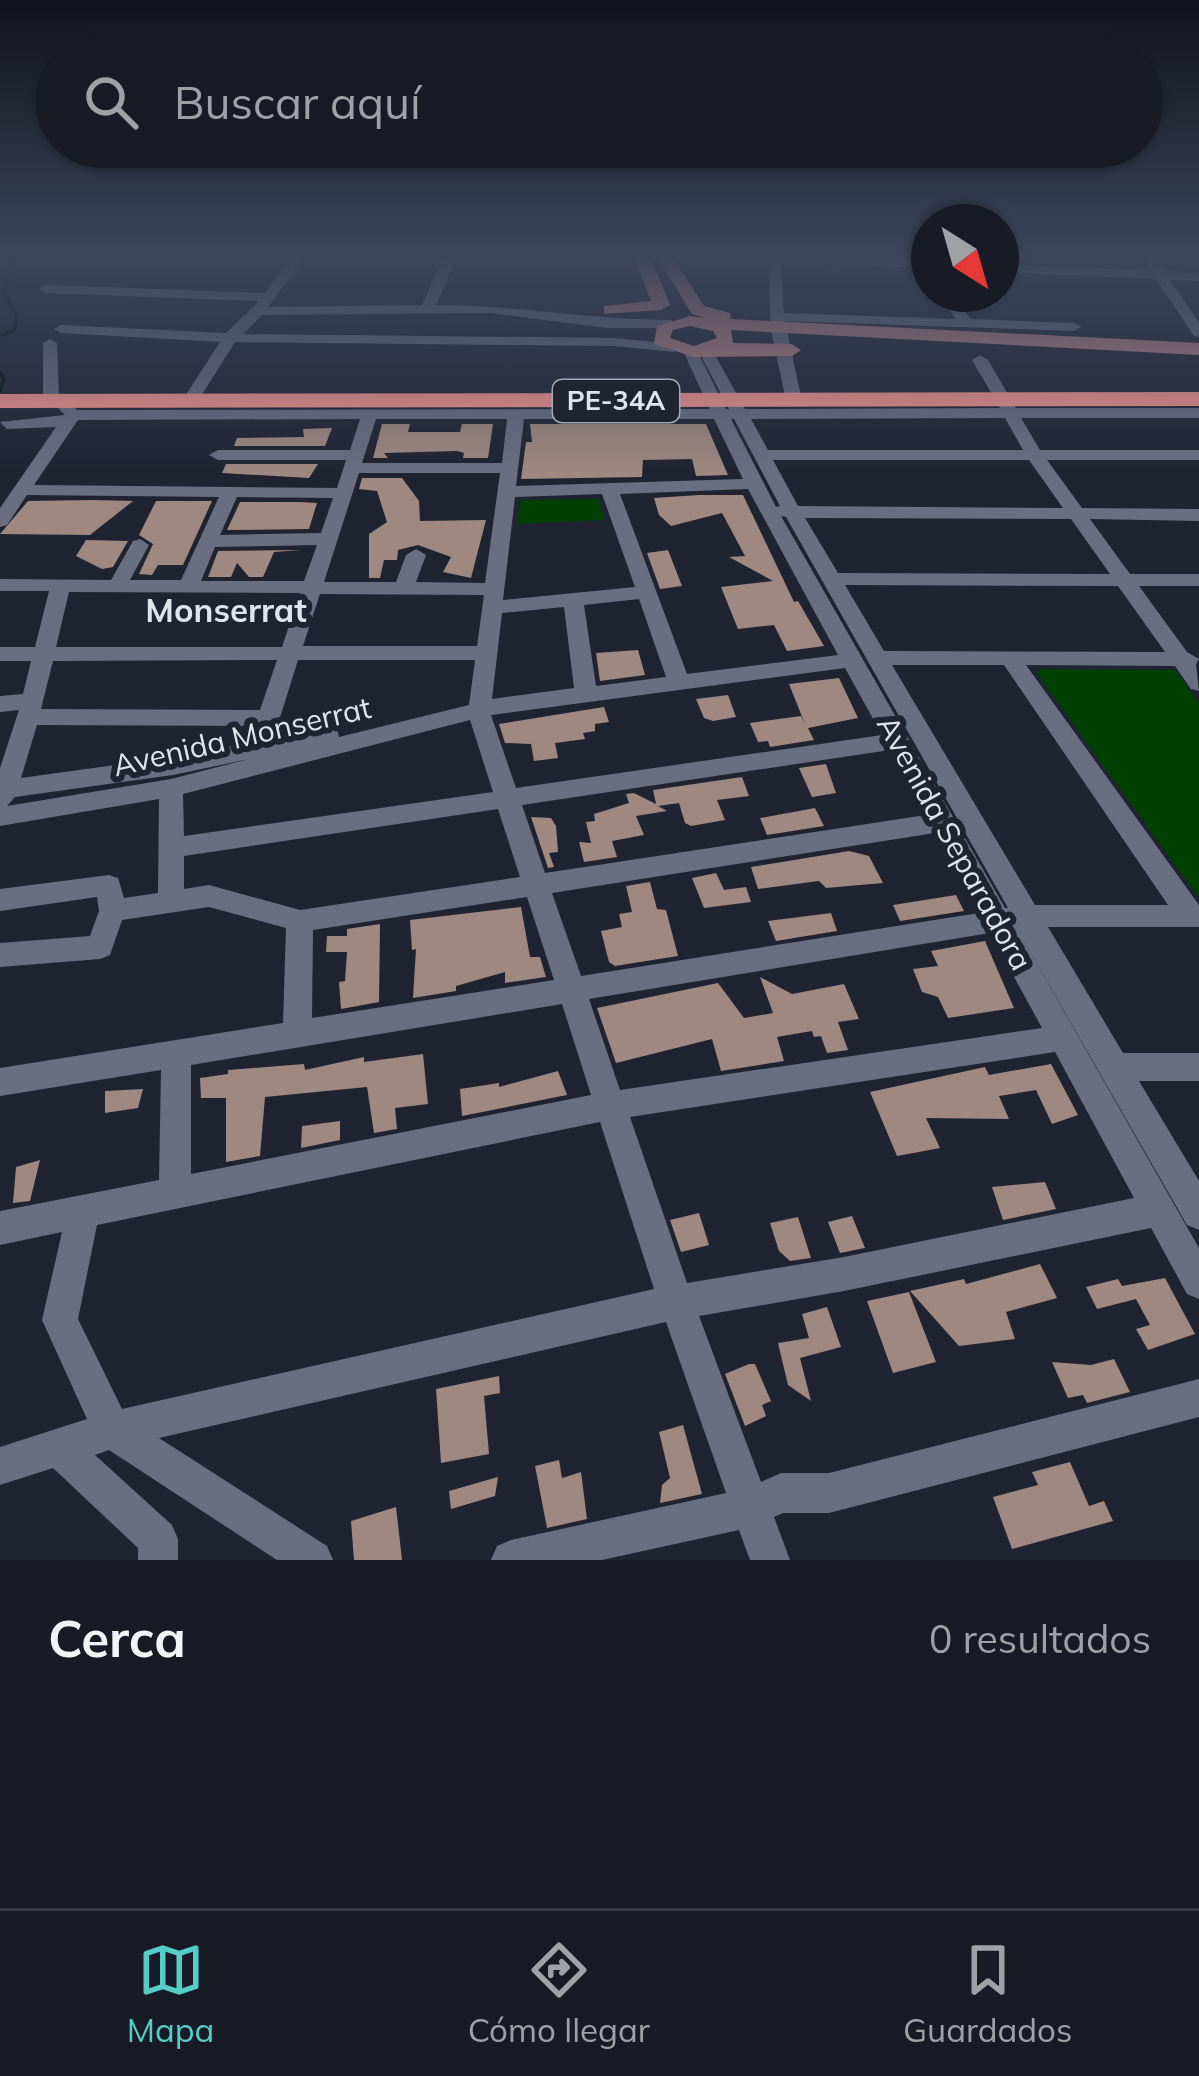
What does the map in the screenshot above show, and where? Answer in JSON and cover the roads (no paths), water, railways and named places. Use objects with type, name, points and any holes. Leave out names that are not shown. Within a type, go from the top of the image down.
[{"type":"highway","name":"PE-34A","points":[[3,412],[190,401],[726,408],[794,401],[1006,409],[1199,399]]},
{"type":"main road","points":[[669,327],[659,336],[696,349],[780,332]]},
{"type":"main road","points":[[696,349],[725,342],[727,335],[711,327]]},
{"type":"main road","points":[[739,327],[1199,349]]},
{"type":"main road","points":[[759,327],[780,332],[804,351]]},
{"type":"main road","points":[[958,359],[1002,361]]},
{"type":"main road","points":[[1068,364],[1199,370]]},
{"type":"street","points":[[190,401],[242,327]]},
{"type":"street","points":[[780,327],[794,401]]},
{"type":"street","points":[[780,332],[888,327]]},
{"type":"street","points":[[1069,327],[1074,327]]},
{"type":"street","points":[[0,521],[22,490],[57,408],[56,336],[602,342],[696,349],[726,408]]},
{"type":"street","points":[[980,360],[1035,456],[1124,579],[1190,659],[1199,683]]},
{"type":"street","points":[[3,412],[57,408],[236,418],[516,416],[726,408],[1199,413]]},
{"type":"street","name":"Avenida Separadora","points":[[726,408],[761,455],[781,511],[1013,919],[1064,1038],[1199,1282]]},
{"type":"street","name":"Avenida Separadora","points":[[726,408],[754,484],[781,511],[831,579],[897,741],[943,822],[1115,1067],[1199,1213]]},
{"type":"street","points":[[516,416],[485,652],[485,707],[506,796],[609,1106],[770,1560]]},
{"type":"street","points":[[260,757],[289,652],[369,417]]},
{"type":"street","points":[[201,491],[236,418]]},
{"type":"street","points":[[218,455],[509,468]]},
{"type":"street","points":[[761,455],[1199,455]]},
{"type":"street","points":[[504,492],[754,484]]},
{"type":"street","points":[[22,490],[343,493]]},
{"type":"street","points":[[610,491],[679,682]]},
{"type":"street","points":[[187,589],[230,492]]},
{"type":"street","points":[[781,511],[1199,515]]},
{"type":"street","points":[[211,541],[330,539]]},
{"type":"street","points":[[116,588],[140,545]]},
{"type":"street","points":[[404,590],[416,555]]},
{"type":"street","points":[[831,579],[1199,580]]},
{"type":"street","points":[[0,585],[404,590],[573,602],[645,592]]},
{"type":"street","points":[[1,802],[60,587]]},
{"type":"street","points":[[573,602],[586,695]]},
{"type":"street","points":[[0,654],[485,652]]},
{"type":"street","name":"Avenida Monserrat","points":[[1,802],[260,757],[485,707],[865,659],[1190,659]]},
{"type":"street","points":[[1011,660],[1194,916]]},
{"type":"street","points":[[0,704],[268,718]]},
{"type":"street","points":[[172,848],[897,741]]},
{"type":"street","name":"Avenida Monserrat","points":[[1,802],[171,788],[260,757]]},
{"type":"street","points":[[171,788],[171,899]]},
{"type":"street","points":[[112,911],[209,896],[300,922],[943,822]]},
{"type":"street","points":[[0,899],[109,885],[112,911],[100,947],[0,955]]},
{"type":"street","points":[[0,1082],[1013,919],[1194,916]]},
{"type":"street","points":[[297,1031],[300,922]]},
{"type":"street","points":[[0,1228],[609,1106],[1064,1038]]},
{"type":"street","points":[[175,1192],[176,1053]]},
{"type":"street","points":[[1115,1067],[1199,1067]]},
{"type":"street","points":[[0,1466],[112,1430],[676,1302],[1158,1210]]},
{"type":"street","points":[[83,1214],[59,1320],[112,1430],[314,1560]]},
{"type":"street","points":[[511,1560],[752,1507],[781,1493],[829,1493],[1199,1398]]},
{"type":"street","points":[[58,1447],[158,1539],[158,1560]]},
{"type":"waterway","points":[[0,336],[15,327]]},
{"type":"waterway","points":[[0,372],[4,379],[0,391]]},
{"type":"district","name":"Monserrat","points":[[226,610]]}]
